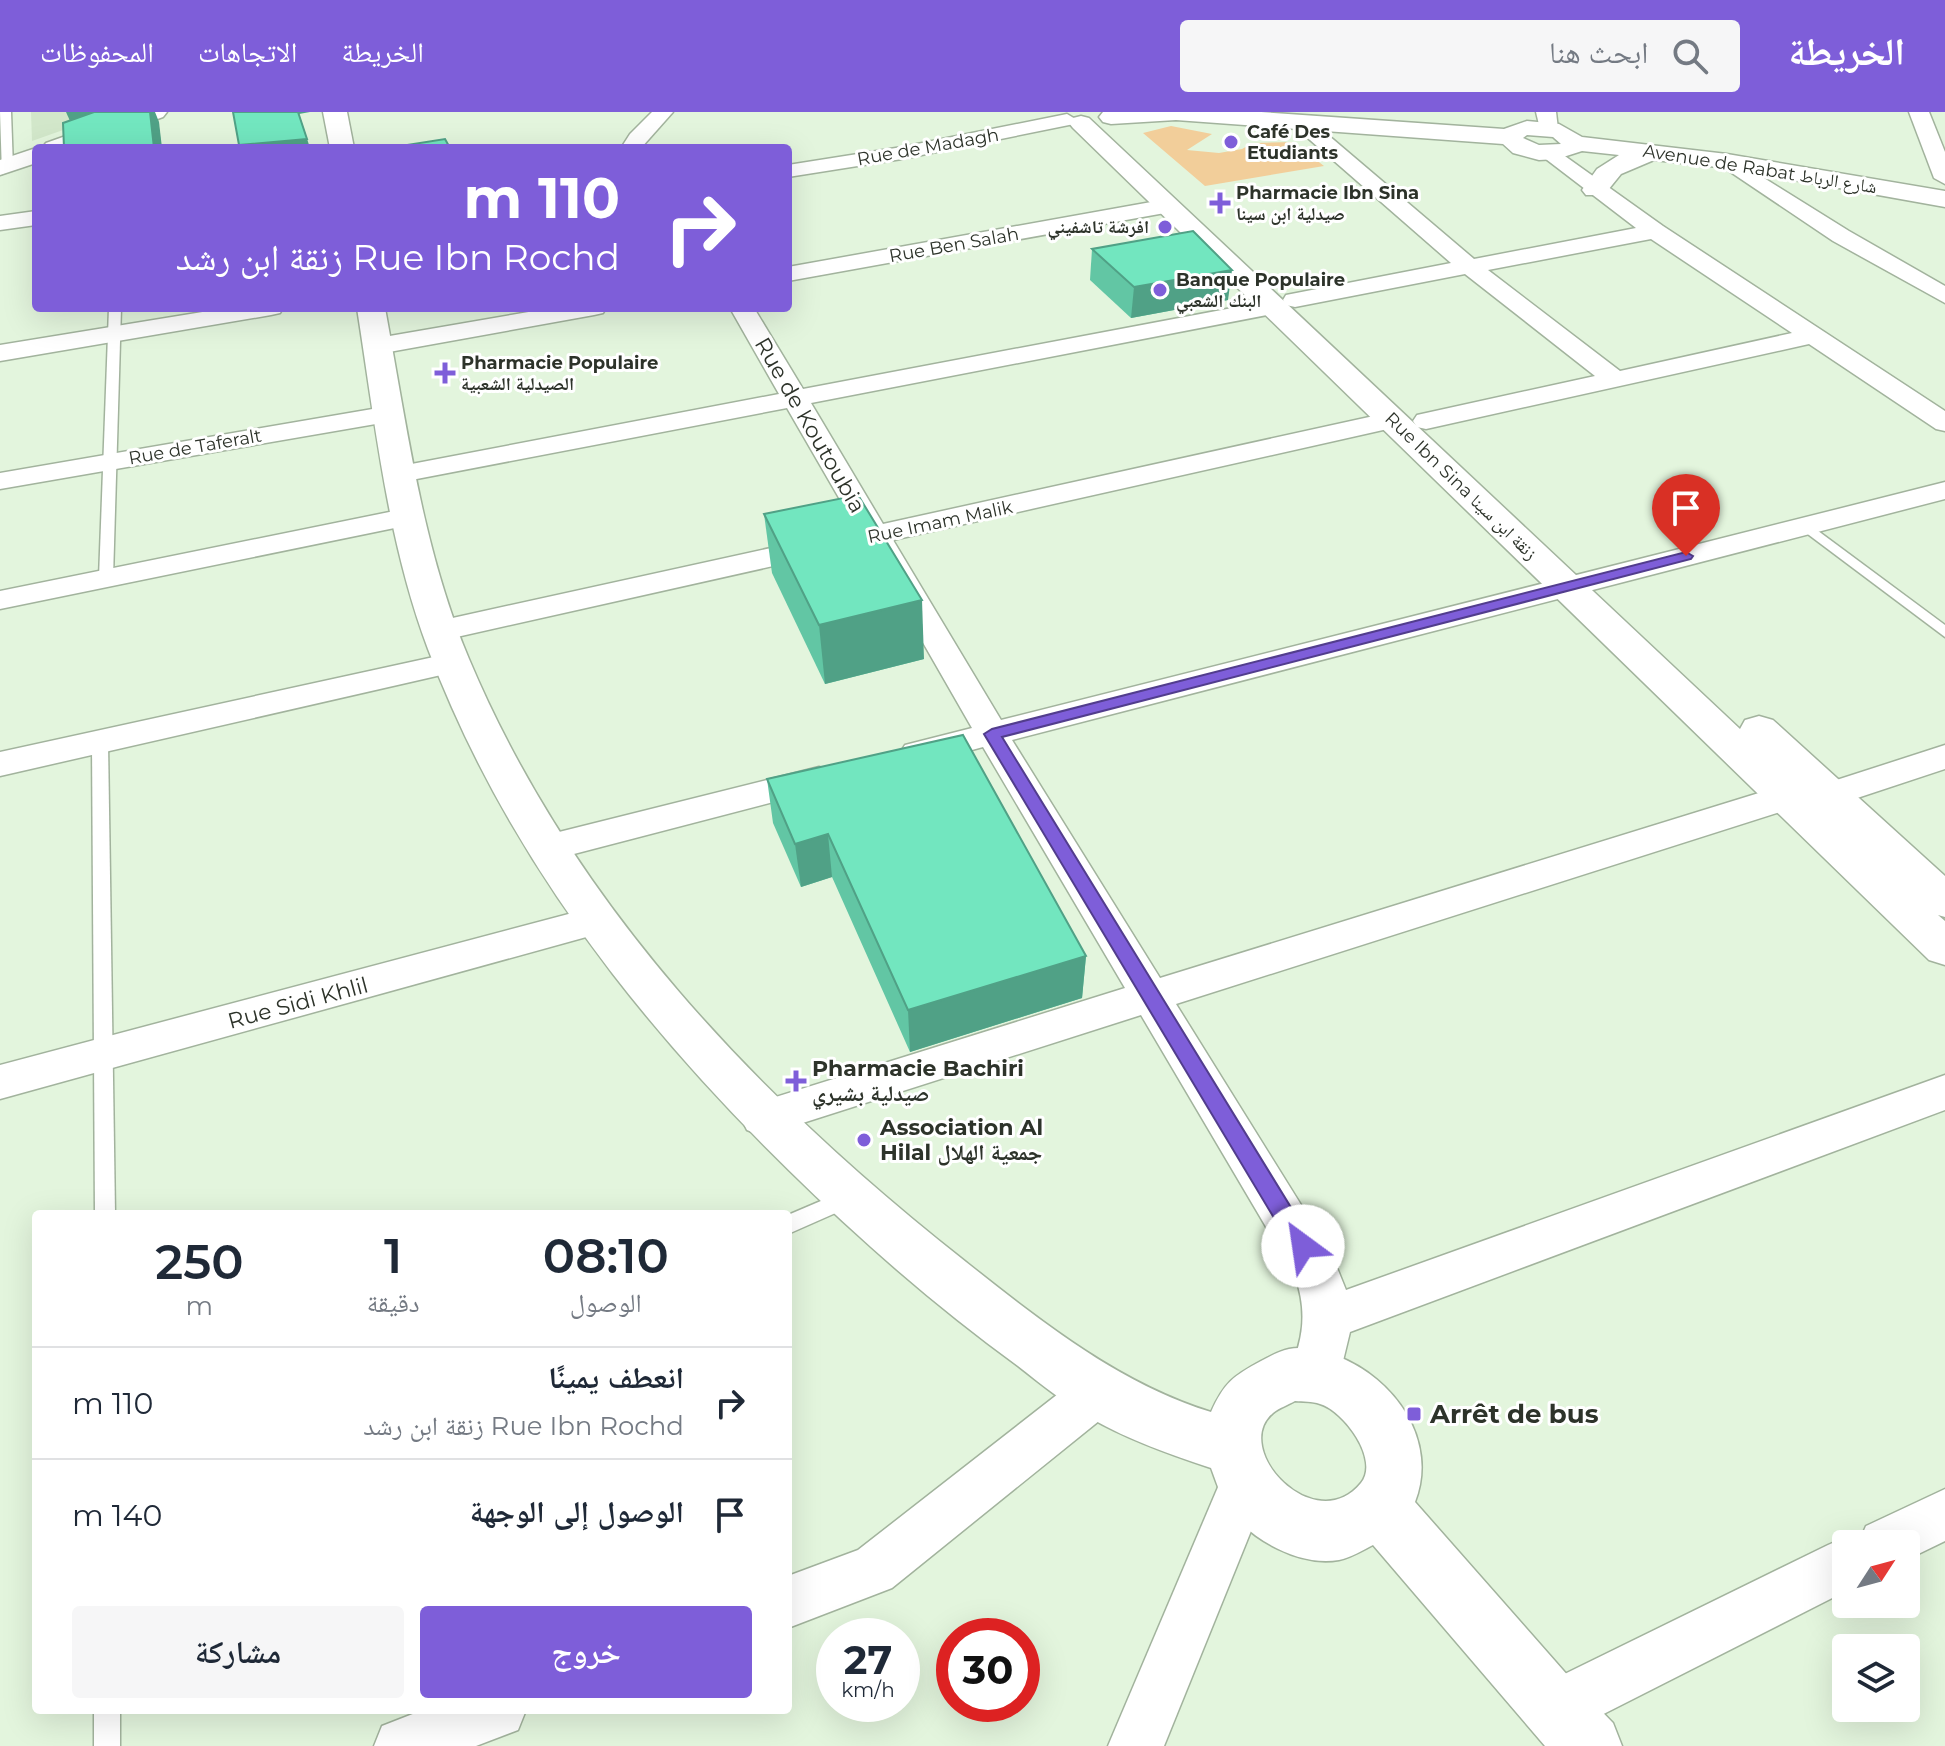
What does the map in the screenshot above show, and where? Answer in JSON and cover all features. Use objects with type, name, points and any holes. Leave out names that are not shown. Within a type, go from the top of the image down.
[{"type":"street","points":[[1,112],[1,168],[32,156]]},
{"type":"street","points":[[65,144],[155,112]]},
{"type":"street","points":[[337,112],[341,144]]},
{"type":"street","points":[[633,144],[663,112]]},
{"type":"street","points":[[1165,112],[1510,137],[1518,130],[1547,131],[1595,190],[1945,423]]},
{"type":"street","points":[[1919,112],[1945,178]]},
{"type":"street","points":[[1085,118],[1156,124],[1184,114]]},
{"type":"street","name":"Rue de Madagh","points":[[792,170],[1085,118]]},
{"type":"street","name":"Rue Ibn Sina زنقة ابن سينا","points":[[1085,118],[1168,206],[1426,421],[1787,797],[1945,948]]},
{"type":"street","name":"Rue Ibn Sina زنقة ابن سينا","points":[[1085,118],[1284,304],[1392,420],[1830,795],[1945,901]]},
{"type":"street","points":[[1301,122],[1471,268],[1615,379]]},
{"type":"street","name":"Avenue de Rabat شارع الرباط","points":[[1547,131],[1567,151],[1575,143],[1727,161],[1945,199]]},
{"type":"street","points":[[1595,190],[1601,177],[1613,167],[1654,152]]},
{"type":"street","points":[[1727,161],[1841,236],[1945,296]]},
{"type":"street","name":"Rue Ben Salah","points":[[792,273],[1168,206]]},
{"type":"street","points":[[0,223],[32,219]]},
{"type":"street","points":[[401,474],[1655,231]]},
{"type":"street","points":[[0,353],[247,312]]},
{"type":"street","points":[[548,312],[375,327],[409,517],[446,647],[478,720],[547,848],[595,921],[698,1050],[762,1118],[849,1198],[995,1317],[1098,1392],[1239,1466]]},
{"type":"street","name":"Rue de Koutoubia","points":[[744,312],[992,734],[1315,1268],[1325,1293],[1329,1318],[1328,1338],[1312,1375]]},
{"type":"street","points":[[1426,421],[1813,336]]},
{"type":"street","name":"Rue de Taferalt","points":[[0,481],[390,414]]},
{"type":"street","name":"Rue Imam Malik","points":[[0,764],[100,742],[446,647],[874,536],[1392,420]]},
{"type":"street","points":[[547,848],[1945,490]]},
{"type":"street","points":[[0,600],[409,517]]},
{"type":"street","points":[[1830,795],[1945,757]]},
{"type":"street","points":[[762,1118],[1787,797]]},
{"type":"street","name":"Rue Sidi Khlil","points":[[0,1082],[595,921]]},
{"type":"street","points":[[1329,1318],[1945,1092]]},
{"type":"street","points":[[1290,1375],[1312,1375],[1337,1382],[1359,1396],[1377,1415],[1389,1437],[1394,1462],[1391,1486],[1380,1507],[1362,1523],[1338,1531],[1312,1531],[1285,1522],[1262,1506],[1239,1466],[1234,1426],[1241,1406],[1253,1391],[1290,1375]]},
{"type":"street","points":[[792,1601],[874,1570],[1098,1392]]},
{"type":"street","points":[[1136,1746],[1239,1466]]},
{"type":"street","points":[[1380,1507],[1572,1728],[1832,1571]]},
{"type":"street","points":[[1912,1530],[1945,1514]]},
{"type":"street","points":[[402,1746],[487,1714]]},
{"type":"lane","points":[[106,578],[117,334],[115,312]]},
{"type":"lane","points":[[1806,526],[1945,632]]},
{"type":"lane","points":[[100,742],[105,1210]]},
{"type":"lane","points":[[792,1223],[849,1198]]},
{"type":"lane","points":[[107,1714],[107,1746]]},
{"type":"shaded area","points":[[31,112],[114,112],[32,141]]},
{"type":"shaded area","points":[[1171,126],[1212,134],[1187,150],[1219,153],[1242,149],[1253,143],[1293,142],[1324,166],[1205,186],[1143,133]]},
{"type":"building","points":[[94,112],[150,112],[154,144],[64,144],[63,123]]},
{"type":"building","points":[[233,112],[298,112],[307,139],[250,144],[239,144]]},
{"type":"building","points":[[445,139],[448,144],[413,144]]},
{"type":"building","points":[[1193,231],[1232,270],[1134,287],[1092,249]]},
{"type":"building","points":[[858,495],[922,600],[819,625],[764,514]]},
{"type":"building","points":[[963,735],[1086,956],[908,1010],[828,834],[795,844],[767,779]]},
{"type":"place","name":"Café Des Etudiants","points":[[1231,142]]},
{"type":"place","name":"Pharmacie Ibn Sina صيدلية ابن سينا","points":[[1220,203]]},
{"type":"place","name":"افرشة تاشفيني","points":[[1165,227]]},
{"type":"place","name":"Banque Populaire البنك الشعبي","points":[[1160,290]]},
{"type":"place","name":"Pharmacie Populaire الصيدلية الشعبية","points":[[445,373]]},
{"type":"place","name":"Pharmacie Bachiri صيدلية بشيري","points":[[796,1081]]},
{"type":"place","name":"Association Al Hilal جمعية الهلال","points":[[864,1140]]},
{"type":"place","name":"Arrêt de bus","points":[[1414,1414]]},
{"type":"route","points":[[1303,1246],[992,734],[1686,556]]}]
